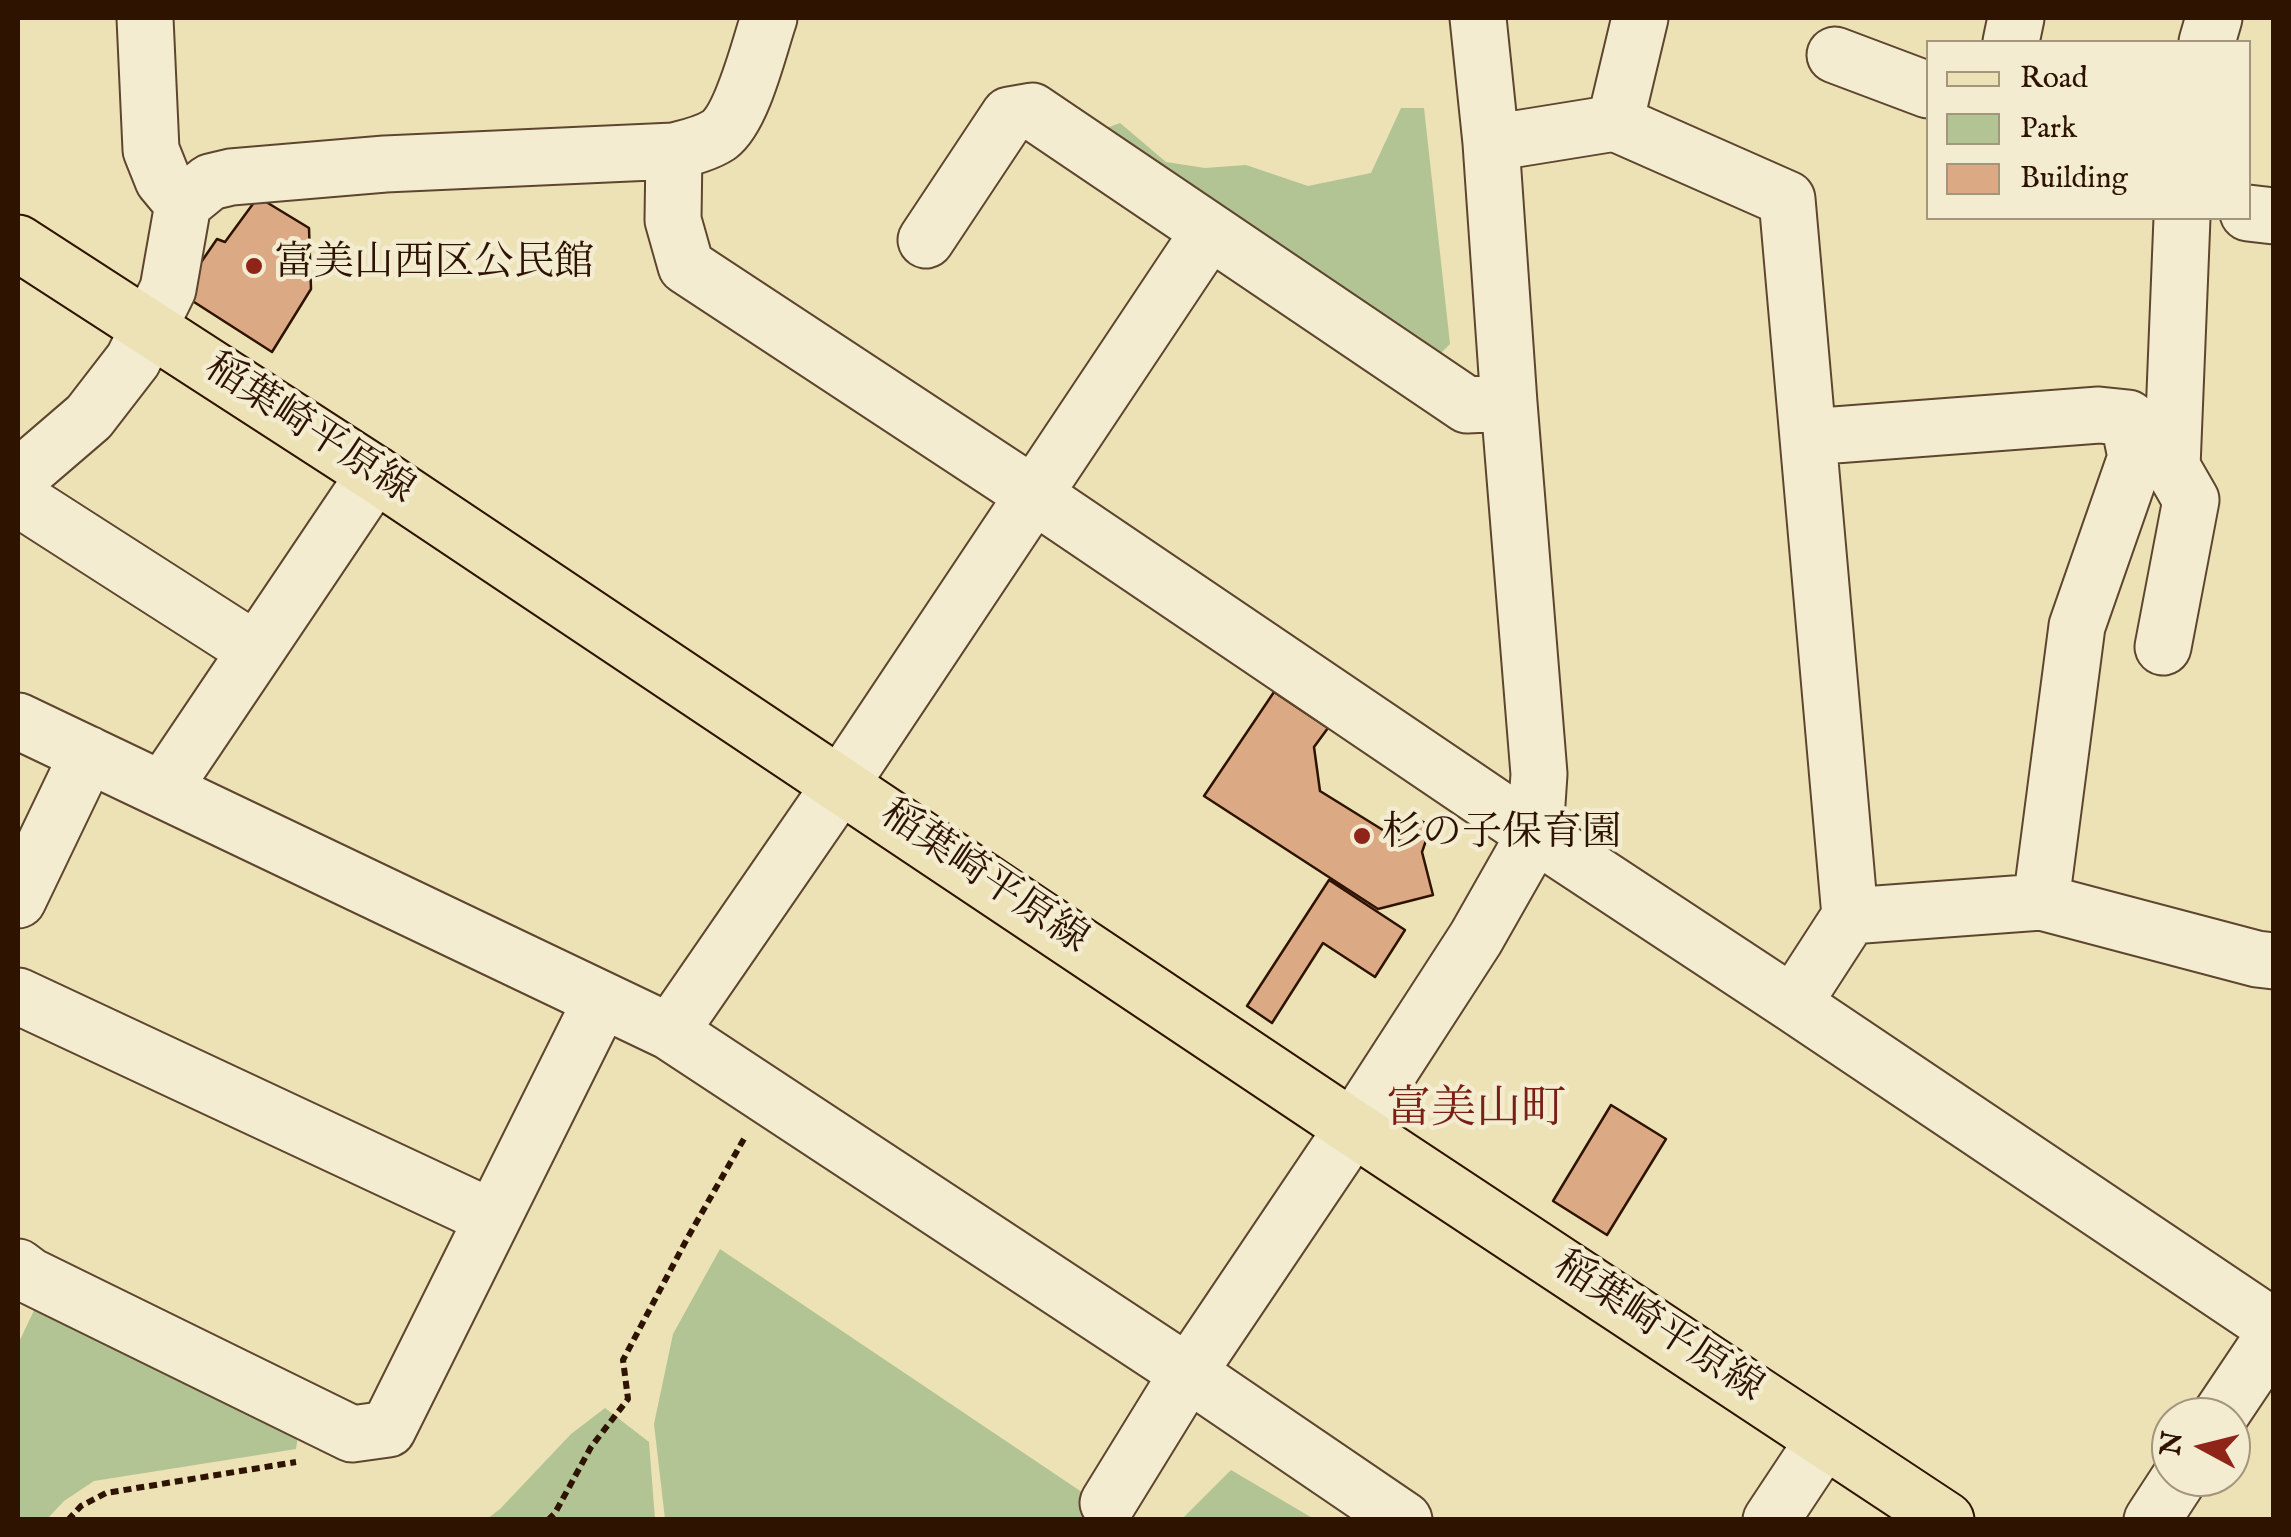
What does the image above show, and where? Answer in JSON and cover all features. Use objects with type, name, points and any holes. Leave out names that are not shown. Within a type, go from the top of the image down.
[{"type":"main road","name":"稲葉崎平原線","points":[[18,243],[375,474],[1946,1520]]},
{"type":"street","points":[[145,18],[151,150],[163,180],[183,204]]},
{"type":"street","points":[[18,478],[88,417],[133,360],[168,289],[183,204],[210,182],[384,164],[674,151],[702,144],[724,132],[745,93],[768,18]]},
{"type":"street","points":[[1108,1503],[1188,1373],[1354,1128],[1476,938],[1535,834],[1540,774],[1478,18]]},
{"type":"street","points":[[1614,123],[1640,18]]},
{"type":"street","points":[[1835,55],[1926,89]]},
{"type":"street","points":[[926,240],[1009,116],[1032,111],[1467,405],[1509,404]]},
{"type":"street","points":[[1491,143],[1614,123],[1787,198],[1850,916],[1794,1004]]},
{"type":"street","points":[[674,151],[673,220],[686,266],[2274,1327]]},
{"type":"street","points":[[2163,647],[2191,500],[2172,466],[2182,220]]},
{"type":"street","points":[[670,1032],[841,784],[1209,232]]},
{"type":"street","points":[[1808,437],[2099,415],[2128,418],[2136,458],[2077,626],[2041,902]]},
{"type":"street","points":[[162,789],[375,474]]},
{"type":"street","points":[[18,498],[255,650]]},
{"type":"street","points":[[18,720],[670,1032],[1404,1520]]},
{"type":"street","points":[[18,900],[88,754]]},
{"type":"street","points":[[1850,916],[2041,902],[2274,961]]},
{"type":"street","points":[[18,996],[493,1218]]},
{"type":"street","points":[[22,1282],[352,1434],[388,1429],[601,1001]]},
{"type":"street","points":[[2232,1397],[2274,1335]]},
{"type":"street","points":[[1772,1520],[1824,1440]]},
{"type":"street","points":[[2152,1520],[2167,1497]]},
{"type":"path","points":[[548,1520],[591,1447],[628,1399],[623,1360],[767,1097]]},
{"type":"path","points":[[68,1520],[82,1506],[106,1494],[341,1454],[352,1434]]},
{"type":"green space","points":[[1401,108],[1424,108],[1450,344],[1431,363],[1095,132],[1120,123],[1166,162],[1205,168],[1246,165],[1308,186],[1371,173]]},
{"type":"green space","points":[[720,1249],[1122,1519],[665,1519],[654,1424],[673,1334]]},
{"type":"green space","points":[[39,1300],[299,1430],[296,1449],[94,1481],[64,1501],[47,1519],[18,1519],[18,1344]]},
{"type":"green space","points":[[605,1408],[649,1442],[655,1519],[487,1519],[571,1434]]},
{"type":"green space","points":[[1231,1470],[1314,1519],[1182,1519]]},
{"type":"building","name":"富美山西区公民館","points":[[258,197],[309,228],[311,289],[272,352],[180,293],[217,239],[225,242]]},
{"type":"building","points":[[1274,692],[1328,728],[1314,747],[1320,791],[1399,840],[1412,825],[1426,823],[1430,829],[1422,852],[1433,895],[1378,909],[1204,796]]},
{"type":"building","points":[[1329,880],[1405,930],[1375,977],[1323,943],[1272,1023],[1247,1006]]},
{"type":"building","points":[[1611,1105],[1666,1139],[1607,1235],[1553,1201]]},
{"type":"place","name":"富美山西区公民館","points":[[254,266]]},
{"type":"place","name":"杉の子保育園","points":[[1362,836]]},
{"type":"district","name":"富美山町","points":[[1476,1113]]}]
